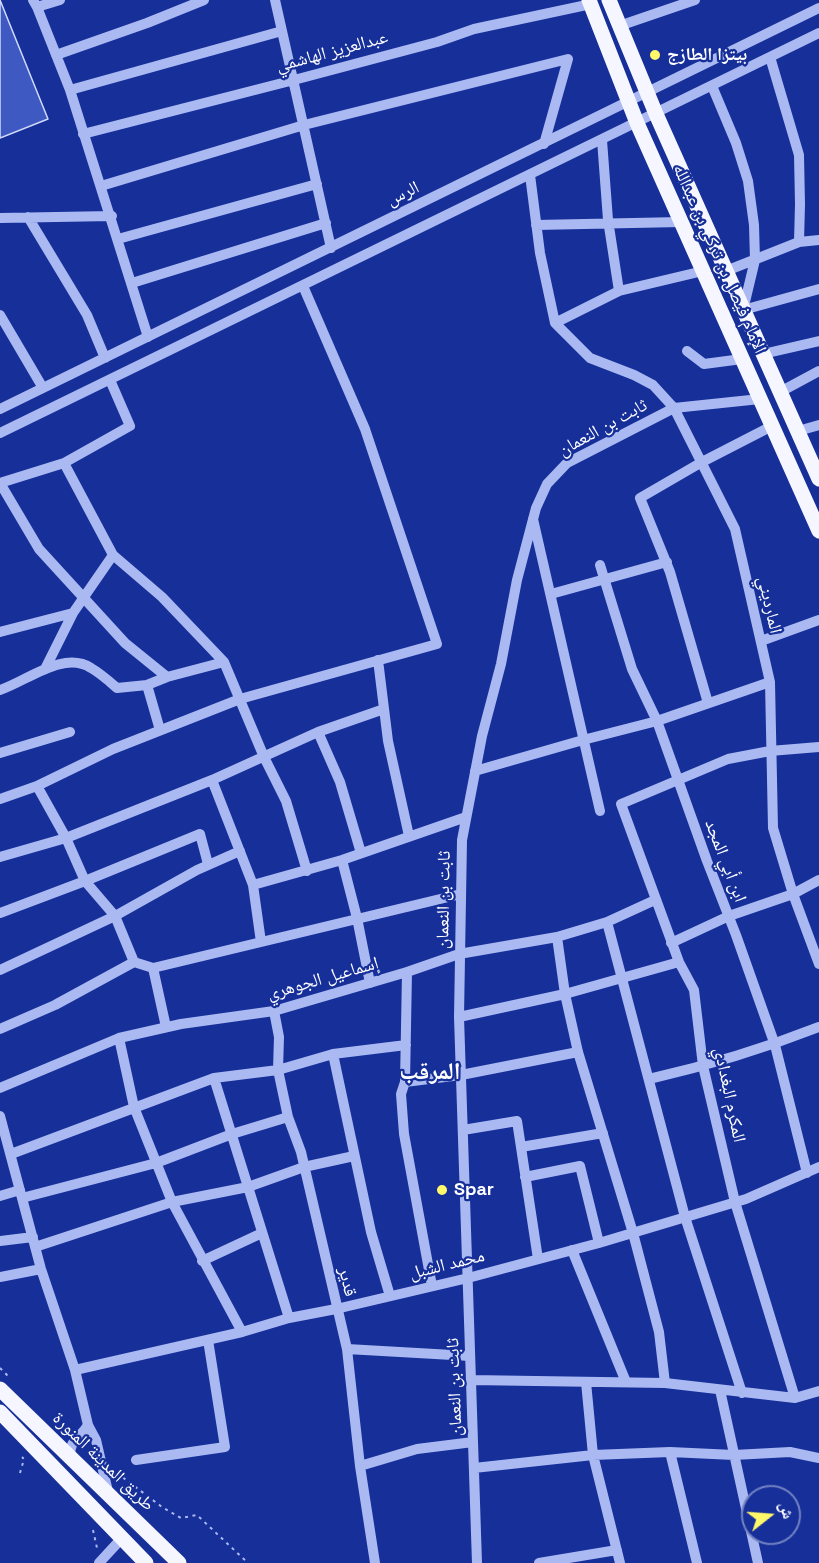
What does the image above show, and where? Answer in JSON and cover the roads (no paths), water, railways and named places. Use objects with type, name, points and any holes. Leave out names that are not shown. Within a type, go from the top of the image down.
[{"type":"main road","name":"الإمام فيصل بن تركي بن عبدالله","points":[[609,0],[647,94],[819,479]]},
{"type":"main road","name":"الإمام فيصل بن تركي بن عبدالله","points":[[590,2],[637,123],[819,531]]},
{"type":"main road","name":"طريق المدينة المنورة","points":[[0,1389],[179,1563]]},
{"type":"main road","name":"طريق المدينة المنورة","points":[[0,1412],[146,1563]]},
{"type":"street","points":[[60,0],[35,4],[70,90],[148,336]]},
{"type":"street","points":[[56,55],[204,0]]},
{"type":"street","points":[[275,0],[331,248]]},
{"type":"street","points":[[619,26],[695,0]]},
{"type":"street","name":"عبدالعزيز الهاشمي","points":[[83,134],[437,42],[474,29],[590,2]]},
{"type":"street","name":"الرس","points":[[0,409],[819,8]]},
{"type":"street","points":[[70,90],[282,31]]},
{"type":"street","points":[[0,433],[819,33]]},
{"type":"street","points":[[770,57],[798,155],[799,242]]},
{"type":"street","points":[[101,186],[304,125],[568,60],[544,144]]},
{"type":"street","points":[[712,86],[736,143],[748,182],[754,225],[755,260],[743,310],[819,289]]},
{"type":"street","points":[[602,140],[609,224],[619,291]]},
{"type":"street","points":[[530,175],[540,253],[555,323],[619,291],[703,271]]},
{"type":"street","points":[[118,239],[317,184]]},
{"type":"street","points":[[0,218],[111,216]]},
{"type":"street","points":[[28,217],[87,315],[105,358]]},
{"type":"street","points":[[536,225],[681,222]]},
{"type":"street","points":[[132,283],[326,223]]},
{"type":"street","points":[[726,271],[799,242],[819,240]]},
{"type":"street","points":[[0,799],[37,786],[113,749],[240,699],[438,644],[364,429],[303,286]]},
{"type":"street","points":[[0,315],[43,388]]},
{"type":"street","name":"المارديني","points":[[555,323],[574,345],[590,358],[653,385],[674,408],[735,529],[770,682],[773,828],[793,894],[819,964]]},
{"type":"street","points":[[763,354],[819,341]]},
{"type":"street","points":[[687,351],[704,364],[742,359]]},
{"type":"street","points":[[780,392],[819,370]]},
{"type":"street","points":[[110,380],[130,426],[64,463],[0,483],[39,549],[125,643],[167,677]]},
{"type":"street","name":"ثابت بن النعمان","points":[[477,1563],[459,1017],[462,840],[517,580],[536,508],[547,484],[567,463],[674,408],[760,399]]},
{"type":"street","points":[[798,431],[819,425]]},
{"type":"street","points":[[708,703],[667,562],[640,498],[702,462],[772,426]]},
{"type":"street","points":[[64,463],[113,555],[162,597],[224,662],[264,757],[286,801],[308,871]]},
{"type":"street","points":[[533,518],[600,811]]},
{"type":"street","points":[[45,669],[73,613],[113,555]]},
{"type":"street","points":[[551,594],[667,562]]},
{"type":"street","name":"ابن أبي المجد","points":[[600,565],[632,669],[657,721],[775,1045],[807,1173]]},
{"type":"street","points":[[0,632],[73,613]]},
{"type":"street","points":[[761,641],[819,620]]},
{"type":"street","points":[[378,660],[388,741],[409,836]]},
{"type":"street","points":[[0,690],[16,685],[45,669],[70,661],[90,666],[117,688],[147,686],[167,677],[224,662]]},
{"type":"street","points":[[475,771],[657,721],[770,682]]},
{"type":"street","points":[[147,686],[160,730]]},
{"type":"street","points":[[0,857],[66,838],[212,780],[318,732],[384,709]]},
{"type":"street","points":[[0,753],[70,732]]},
{"type":"street","points":[[318,732],[340,783],[361,853]]},
{"type":"street","points":[[678,779],[728,759],[770,751],[819,747]]},
{"type":"street","name":"المكرم البغدادي","points":[[678,779],[621,804],[671,943],[694,990],[704,1066],[735,1202],[795,1398]]},
{"type":"street","points":[[212,780],[252,885],[261,942]]},
{"type":"street","points":[[37,786],[66,838],[85,881],[116,916],[134,962]]},
{"type":"street","points":[[252,885],[308,871],[466,817]]},
{"type":"street","points":[[0,913],[200,834],[208,864]]},
{"type":"street","points":[[0,970],[116,916],[208,864],[240,851]]},
{"type":"street","points":[[342,860],[370,983]]},
{"type":"street","points":[[671,943],[729,916],[793,894],[819,880]]},
{"type":"street","points":[[0,1029],[55,1005],[134,962],[153,968],[461,894]]},
{"type":"street","name":"إسماعيل الجوهري","points":[[0,1088],[119,1038],[166,1027],[274,1011],[407,972],[459,954],[557,937],[607,922],[655,900]]},
{"type":"street","points":[[607,922],[685,1217],[742,1393]]},
{"type":"street","points":[[557,937],[565,994],[578,1052],[633,1233],[659,1332],[665,1383]]},
{"type":"street","points":[[459,1017],[565,994],[679,962]]},
{"type":"street","points":[[153,968],[166,1027]]},
{"type":"street","points":[[407,972],[405,1082],[401,1094],[404,1134],[432,1286]]},
{"type":"street","name":"قدير","points":[[274,1011],[279,1037],[278,1070],[288,1117],[304,1167],[347,1349],[360,1466],[375,1563]]},
{"type":"street","points":[[649,1078],[704,1066],[775,1045],[819,1028]]},
{"type":"street","points":[[119,1038],[134,1107],[172,1202],[242,1332]]},
{"type":"street","points":[[11,1154],[214,1078],[278,1070],[333,1054],[406,1045]]},
{"type":"street","points":[[405,1082],[461,1075],[578,1052]]},
{"type":"street","points":[[333,1054],[371,1232],[390,1296]]},
{"type":"street","points":[[214,1078],[289,1318]]},
{"type":"street","points":[[0,1116],[41,1269],[75,1370],[88,1425],[96,1440],[110,1496]]},
{"type":"street","points":[[0,1196],[21,1194],[156,1163],[232,1134],[288,1117]]},
{"type":"street","points":[[463,1130],[516,1121],[538,1259]]},
{"type":"street","points":[[520,1147],[603,1133]]},
{"type":"street","points":[[0,1241],[34,1242],[172,1202],[248,1186],[304,1167],[354,1156]]},
{"type":"street","points":[[525,1177],[580,1166],[599,1243]]},
{"type":"street","name":"محمد الشبل","points":[[75,1370],[242,1332],[289,1318],[336,1310],[599,1243],[735,1202],[819,1167]]},
{"type":"street","points":[[202,1261],[262,1233]]},
{"type":"street","points":[[572,1250],[626,1382]]},
{"type":"street","points":[[0,1277],[41,1269]]},
{"type":"street","points":[[136,1460],[225,1447],[208,1340]]},
{"type":"street","points":[[347,1349],[470,1356]]},
{"type":"street","points":[[471,1380],[665,1383],[795,1398],[819,1392]]},
{"type":"street","points":[[586,1382],[592,1455],[620,1563]]},
{"type":"street","points":[[720,1390],[758,1563]]},
{"type":"street","points":[[70,1456],[72,1441],[84,1432],[88,1425]]},
{"type":"street","points":[[360,1466],[417,1449],[473,1442]]},
{"type":"street","points":[[670,1452],[697,1563]]},
{"type":"street","points":[[474,1468],[592,1455],[670,1452],[734,1455],[790,1452],[819,1458]]},
{"type":"street","points":[[100,1563],[123,1538]]},
{"type":"street","points":[[540,1563],[616,1550]]},
{"type":"place","name":"بيتزا الطازج","points":[[655,55]]},
{"type":"place","name":"Spar","points":[[442,1190]]},
{"type":"district","name":"المرقب","points":[[430,1072]]}]
